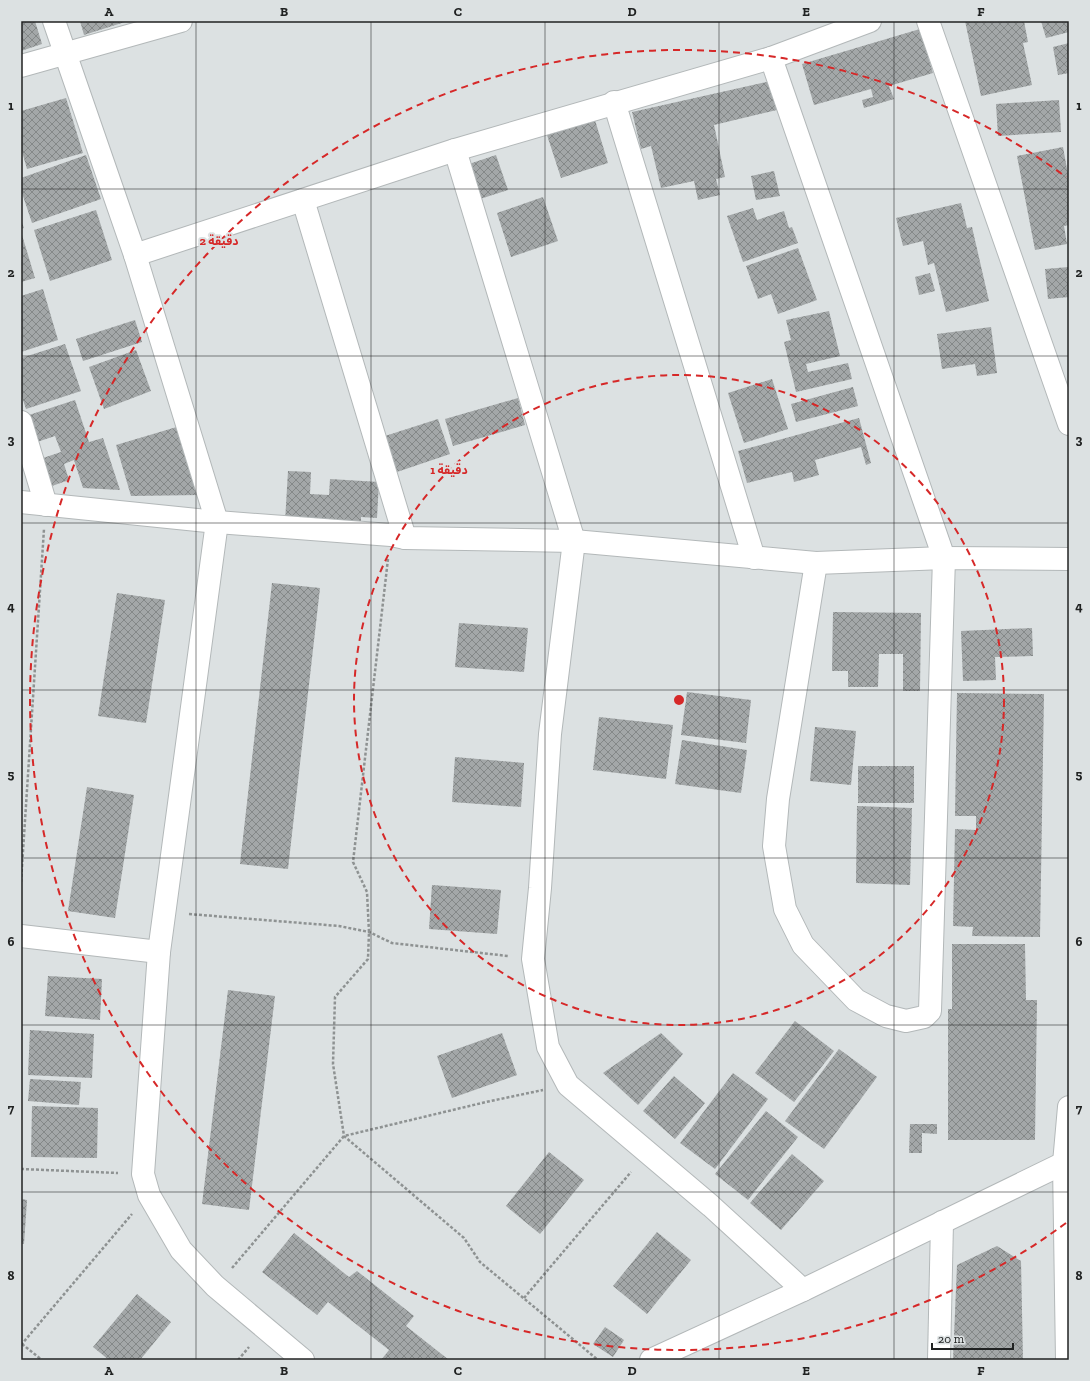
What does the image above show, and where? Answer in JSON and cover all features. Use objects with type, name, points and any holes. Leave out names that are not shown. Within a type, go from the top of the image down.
[{"type":"street","points":[[54,21],[135,256],[217,522],[159,952],[143,1174],[149,1195],[181,1250],[216,1286],[303,1360]]},
{"type":"street","points":[[21,66],[181,21]]},
{"type":"street","points":[[135,256],[455,150],[614,102],[771,58],[870,21]]},
{"type":"street","points":[[928,21],[1069,424]]},
{"type":"street","points":[[771,58],[944,558],[930,1011],[924,1017],[906,1021],[886,1016],[856,1000],[803,945],[785,909],[781,889],[774,846],[778,799],[816,563]]},
{"type":"street","points":[[614,102],[754,558]]},
{"type":"street","points":[[455,150],[574,541],[550,734],[540,888],[532,958],[548,1047],[568,1085],[711,1206],[803,1290]]},
{"type":"street","points":[[302,200],[398,537]]},
{"type":"street","points":[[21,422],[46,504]]},
{"type":"street","points":[[21,502],[217,522],[398,537],[574,541],[816,563],[944,558],[1069,559]]},
{"type":"street","points":[[21,936],[159,952]]},
{"type":"street","points":[[1067,1360],[1064,1163],[1069,1107]]},
{"type":"street","points":[[651,1360],[803,1290],[1064,1163]]},
{"type":"street","points":[[939,1360],[942,1222]]},
{"type":"path","points":[[21,882],[46,504]]},
{"type":"path","points":[[398,537],[353,862],[367,892],[369,932],[368,959],[336,997],[333,1064],[344,1136],[464,1238],[480,1262],[598,1360]]},
{"type":"path","points":[[165,912],[339,926],[369,932],[392,943],[532,958]]},
{"type":"path","points":[[216,1286],[344,1136],[486,1102],[568,1085]]},
{"type":"path","points":[[524,1298],[648,1152]]},
{"type":"path","points":[[21,1169],[143,1174]]},
{"type":"path","points":[[42,1360],[21,1344],[149,1195]]},
{"type":"building","points":[[21,21],[35,21],[42,44],[21,51]]},
{"type":"building","points":[[80,21],[128,21],[84,35]]},
{"type":"building","points":[[965,21],[1024,21],[1028,42],[1023,43],[1032,85],[981,96]]},
{"type":"building","points":[[1041,21],[1069,21],[1069,32],[1046,38]]},
{"type":"building","points":[[920,29],[933,73],[889,86],[894,99],[864,108],[862,100],[873,97],[871,89],[814,105],[802,64]]},
{"type":"building","points":[[1069,43],[1069,73],[1058,75],[1053,47]]},
{"type":"building","points":[[771,81],[777,110],[714,125],[725,177],[716,179],[720,195],[698,200],[694,181],[661,188],[651,146],[641,149],[632,112]]},
{"type":"building","points":[[66,98],[83,153],[27,169],[21,148],[21,111]]},
{"type":"building","points":[[1059,100],[1061,132],[998,136],[996,104]]},
{"type":"building","points":[[595,120],[608,163],[561,178],[547,135]]},
{"type":"building","points":[[1063,147],[1069,180],[1069,225],[1064,226],[1067,244],[1035,250],[1017,156]]},
{"type":"building","points":[[86,155],[101,199],[32,223],[21,190],[21,178]]},
{"type":"building","points":[[496,155],[508,190],[480,199],[469,164]]},
{"type":"building","points":[[774,171],[780,196],[756,200],[751,176]]},
{"type":"building","points":[[543,197],[558,241],[511,257],[497,213]]},
{"type":"building","points":[[961,203],[967,228],[972,227],[989,301],[946,312],[934,263],[928,265],[923,241],[903,246],[896,218]]},
{"type":"building","points":[[753,208],[757,220],[784,211],[789,228],[792,227],[798,243],[743,262],[727,216]]},
{"type":"building","points":[[96,210],[112,260],[50,281],[34,230]]},
{"type":"building","points":[[21,220],[24,228],[21,229]]},
{"type":"building","points":[[21,235],[35,278],[21,282]]},
{"type":"building","points":[[798,248],[817,300],[778,314],[771,294],[758,299],[746,266]]},
{"type":"building","points":[[1069,267],[1069,297],[1048,299],[1045,269]]},
{"type":"building","points":[[930,273],[935,291],[919,295],[915,277]]},
{"type":"building","points":[[43,289],[58,340],[21,352],[21,296]]},
{"type":"building","points":[[829,311],[840,356],[806,364],[808,372],[848,363],[852,379],[796,392],[784,342],[791,340],[786,320]]},
{"type":"building","points":[[135,320],[142,342],[83,361],[76,339]]},
{"type":"building","points":[[991,327],[997,373],[977,376],[975,364],[942,369],[937,334]]},
{"type":"building","points":[[65,344],[81,391],[26,409],[21,394],[21,358]]},
{"type":"building","points":[[136,350],[151,391],[104,409],[89,367]]},
{"type":"building","points":[[772,379],[788,429],[744,443],[728,393]]},
{"type":"building","points":[[853,387],[858,406],[796,422],[791,404]]},
{"type":"building","points":[[518,398],[525,425],[453,446],[445,419]]},
{"type":"building","points":[[75,400],[89,442],[103,438],[120,490],[83,488],[74,460],[64,464],[69,480],[52,486],[43,458],[61,452],[55,436],[37,442],[29,415]]},
{"type":"building","points":[[859,418],[871,463],[866,465],[861,447],[815,460],[819,475],[794,482],[792,472],[747,483],[738,451]]},
{"type":"building","points":[[438,419],[450,454],[397,472],[385,436]]},
{"type":"building","points":[[180,426],[200,495],[131,496],[116,445]]},
{"type":"building","points":[[288,471],[311,472],[310,494],[329,495],[330,479],[379,482],[377,518],[361,517],[361,527],[285,522]]},
{"type":"building","points":[[272,583],[320,588],[288,869],[240,864]]},
{"type":"building","points":[[117,593],[165,600],[146,723],[98,716]]},
{"type":"building","points":[[833,612],[921,613],[920,691],[903,691],[903,654],[879,654],[878,687],[848,687],[848,671],[832,671]]},
{"type":"building","points":[[459,623],[528,628],[524,672],[455,667]]},
{"type":"building","points":[[1032,628],[1033,656],[995,657],[996,680],[963,681],[961,631]]},
{"type":"building","points":[[687,692],[751,700],[746,743],[681,735]]},
{"type":"building","points":[[957,693],[1044,694],[1040,937],[972,936],[973,927],[953,926],[955,829],[976,830],[976,816],[955,816]]},
{"type":"building","points":[[599,717],[673,725],[666,779],[593,770]]},
{"type":"building","points":[[815,727],[856,731],[851,785],[810,781]]},
{"type":"building","points":[[682,740],[747,750],[741,793],[675,784]]},
{"type":"building","points":[[455,757],[524,763],[521,807],[452,802]]},
{"type":"building","points":[[858,766],[914,766],[914,803],[858,803]]},
{"type":"building","points":[[87,787],[134,795],[115,918],[68,911]]},
{"type":"building","points":[[857,806],[912,808],[910,885],[856,883]]},
{"type":"building","points":[[432,885],[501,890],[497,934],[429,929]]},
{"type":"building","points":[[952,944],[1025,944],[1026,1000],[1037,1000],[1035,1140],[948,1140],[948,1009],[952,1009]]},
{"type":"building","points":[[48,976],[102,979],[100,1020],[45,1016]]},
{"type":"building","points":[[228,990],[275,996],[249,1210],[202,1204]]},
{"type":"building","points":[[795,1021],[834,1051],[794,1102],[755,1073]]},
{"type":"building","points":[[30,1030],[94,1034],[92,1078],[28,1075]]},
{"type":"building","points":[[502,1033],[517,1075],[452,1098],[437,1056]]},
{"type":"building","points":[[661,1033],[683,1054],[638,1105],[603,1073]]},
{"type":"building","points":[[839,1049],[877,1077],[824,1149],[785,1121]]},
{"type":"building","points":[[733,1073],[768,1099],[715,1169],[680,1143]]},
{"type":"building","points":[[674,1076],[705,1103],[675,1139],[643,1111]]},
{"type":"building","points":[[30,1079],[81,1082],[79,1105],[28,1101]]},
{"type":"building","points":[[32,1106],[98,1108],[97,1158],[31,1157]]},
{"type":"building","points":[[766,1111],[798,1137],[748,1200],[715,1174]]},
{"type":"building","points":[[910,1124],[937,1124],[937,1134],[922,1133],[922,1153],[909,1153]]},
{"type":"building","points":[[549,1152],[584,1180],[540,1234],[506,1206]]},
{"type":"building","points":[[792,1154],[824,1181],[781,1230],[750,1203]]},
{"type":"building","points":[[21,1199],[27,1200],[24,1244],[21,1244]]},
{"type":"building","points":[[657,1232],[691,1260],[647,1314],[613,1286]]},
{"type":"building","points":[[294,1233],[349,1277],[357,1271],[414,1316],[406,1326],[449,1360],[381,1360],[389,1350],[328,1302],[317,1315],[262,1272]]},
{"type":"building","points":[[997,1246],[1021,1261],[1023,1360],[953,1360],[957,1265]]},
{"type":"building","points":[[137,1294],[171,1322],[140,1360],[109,1360],[93,1347]]},
{"type":"building","points":[[605,1327],[624,1340],[613,1357],[593,1344]]}]
